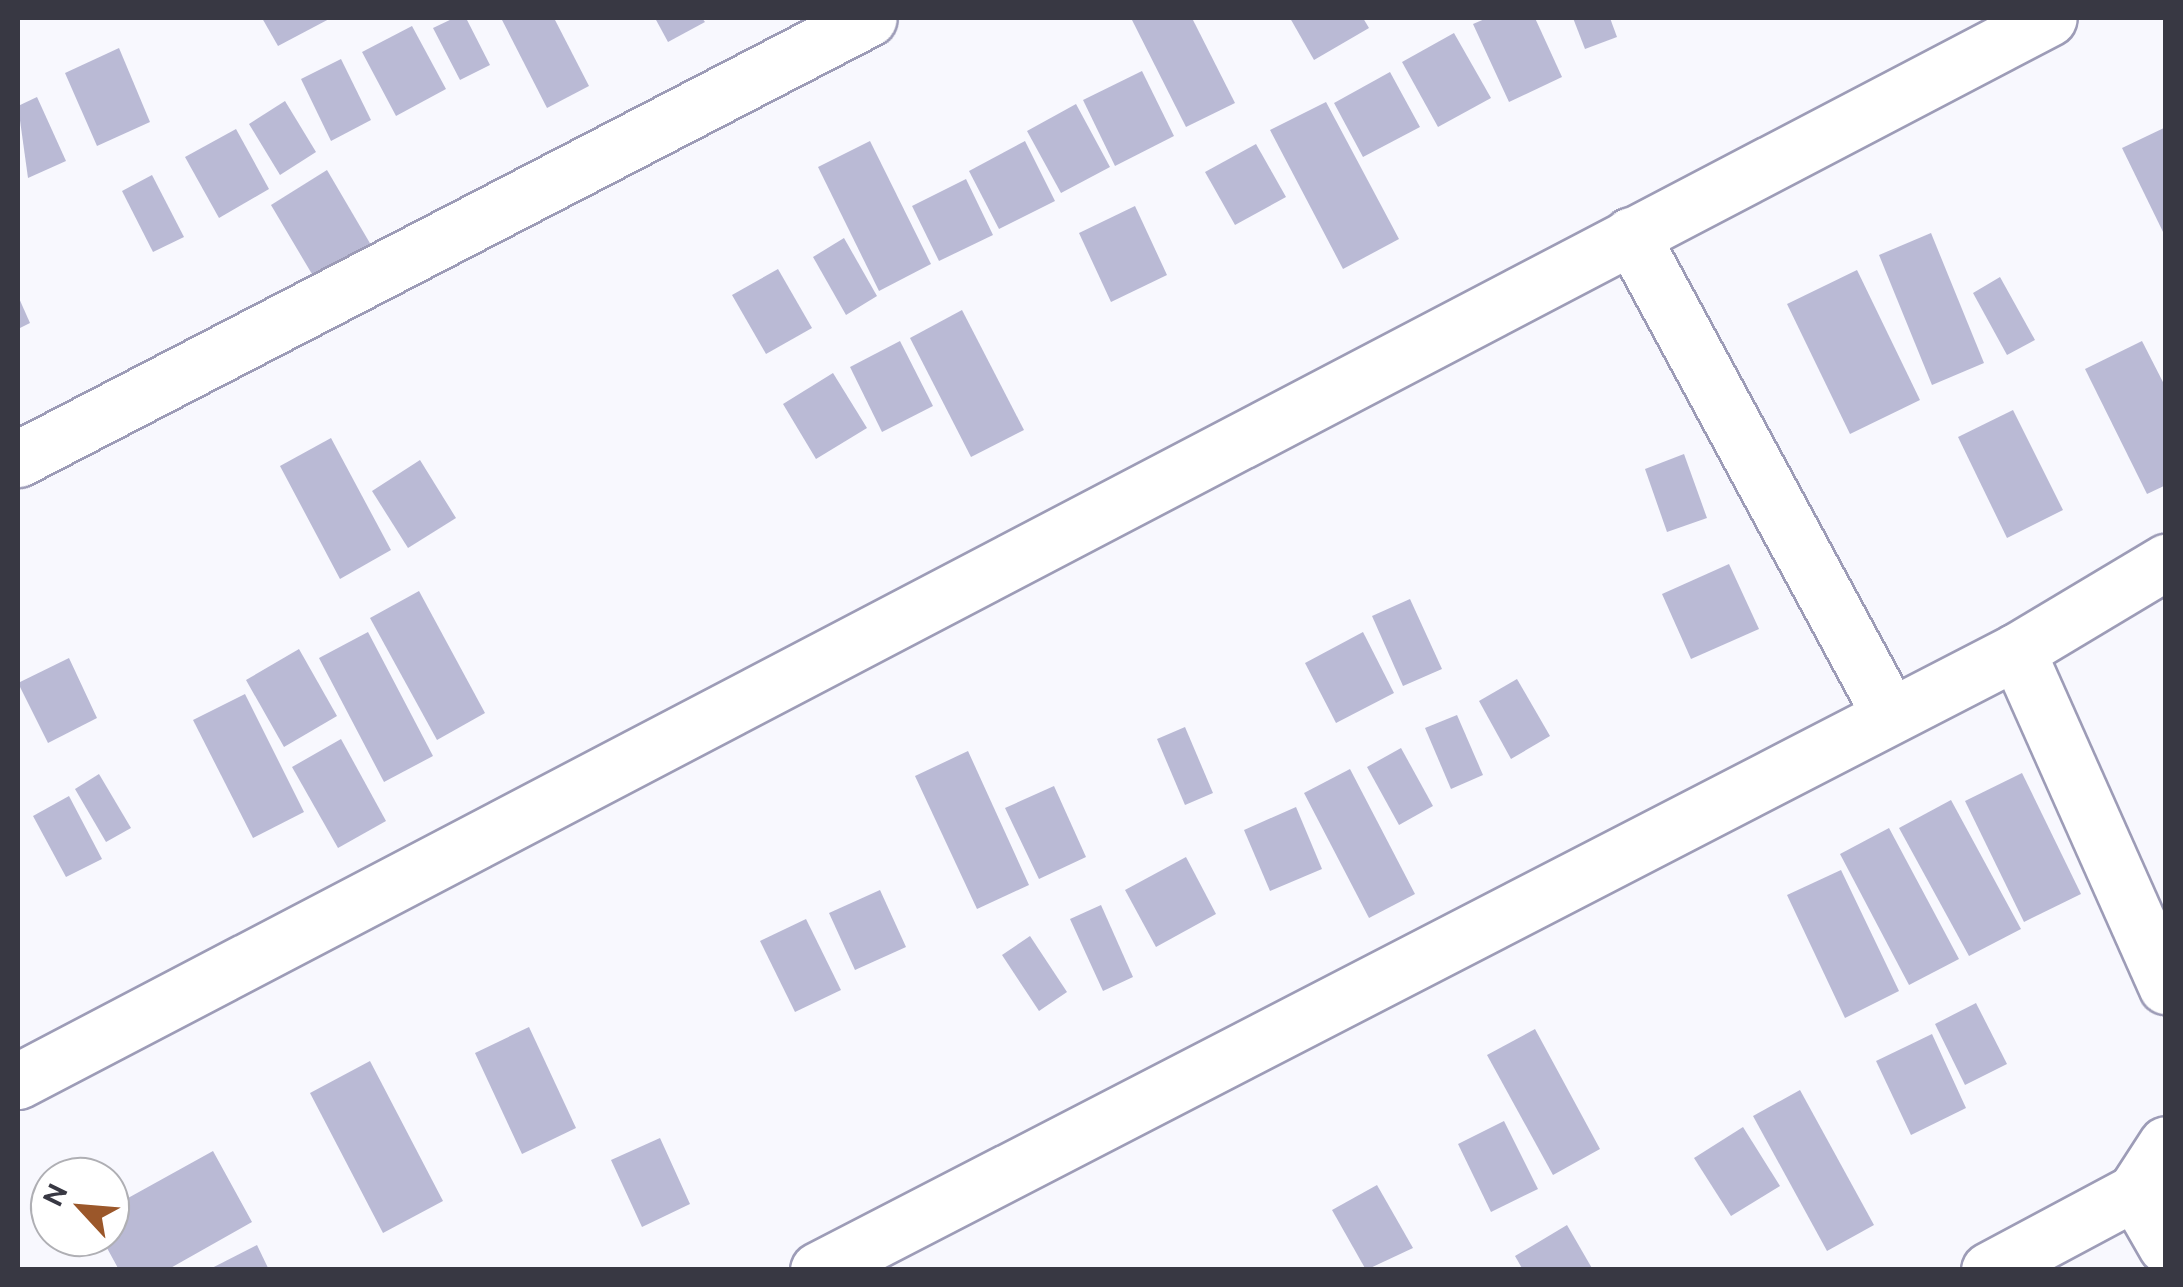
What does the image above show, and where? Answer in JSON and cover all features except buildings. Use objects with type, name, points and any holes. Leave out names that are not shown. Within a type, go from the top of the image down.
[{"type":"street","points":[[18,459],[869,18]]},
{"type":"street","points":[[18,1081],[2049,18]]},
{"type":"street","points":[[1632,235],[1889,713]]},
{"type":"street","points":[[818,1270],[1889,713],[2017,652],[2166,562]]},
{"type":"street","points":[[2017,652],[2166,986]]},
{"type":"street","points":[[1989,1270],[2135,1192],[2166,1144]]},
{"type":"street","points":[[2135,1192],[2166,1246]]}]
